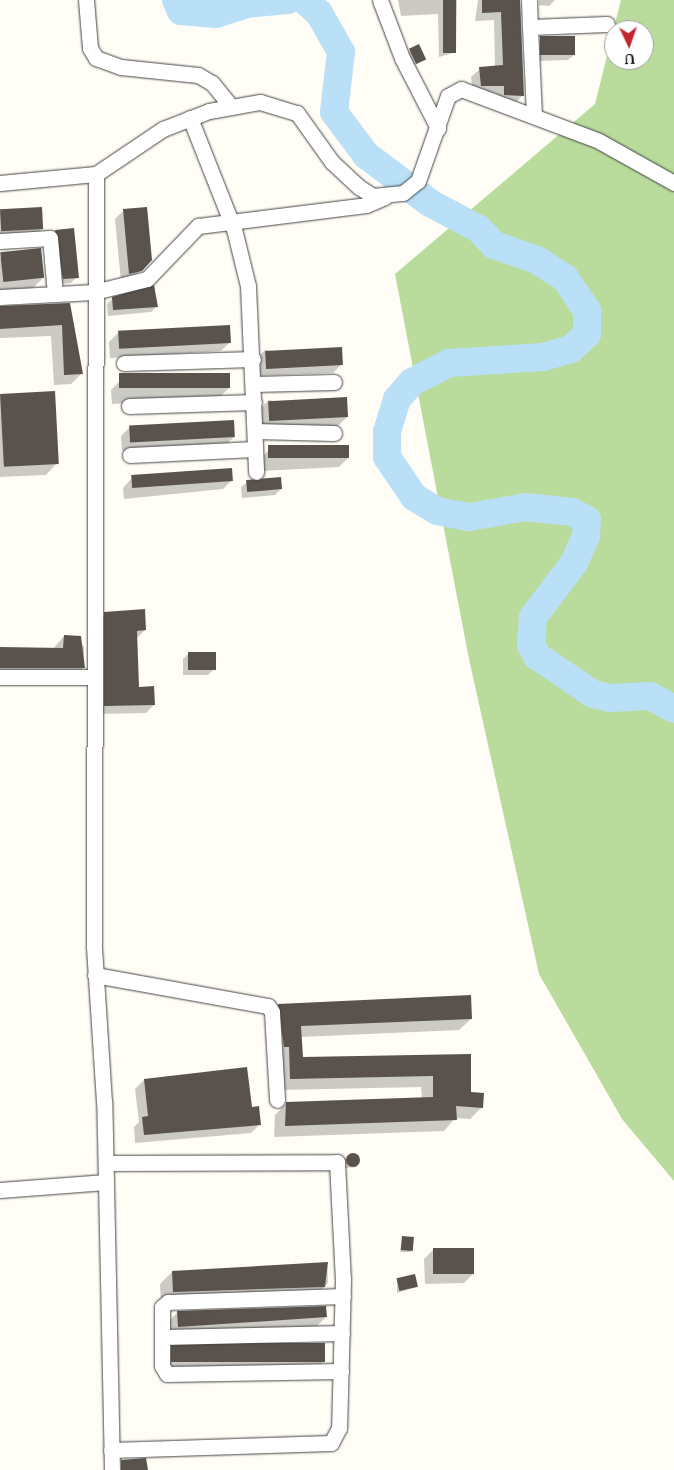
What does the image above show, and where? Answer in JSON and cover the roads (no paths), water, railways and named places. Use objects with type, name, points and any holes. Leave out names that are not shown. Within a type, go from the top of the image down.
[{"type":"street","points":[[86,0],[90,48],[96,58],[121,67],[198,75],[212,83],[230,105]]},
{"type":"street","points":[[380,0],[402,58],[438,128]]},
{"type":"street","points":[[529,0],[534,114]]},
{"type":"street","points":[[530,27],[604,24]]},
{"type":"street","points":[[0,297],[94,292],[147,279],[185,234],[198,226],[230,218],[366,205],[385,197],[404,193],[418,181],[448,96],[461,89],[534,114],[634,158],[674,183]]},
{"type":"street","points":[[0,183],[96,174],[123,151],[190,118],[230,105],[260,102],[298,113],[332,162],[359,187],[385,197]]},
{"type":"street","points":[[190,118],[230,218],[248,286],[253,359],[256,472]]},
{"type":"street","points":[[96,174],[94,292],[95,975],[106,1162],[112,1470]]},
{"type":"street","points":[[0,241],[50,238],[55,294]]},
{"type":"street","points":[[124,363],[253,359]]},
{"type":"street","points":[[254,384],[334,382]]},
{"type":"street","points":[[129,406],[254,402]]},
{"type":"street","points":[[255,432],[334,433]]},
{"type":"street","points":[[130,455],[255,449]]},
{"type":"street","points":[[0,677],[95,677]]},
{"type":"street","points":[[95,975],[268,1006],[272,1012],[277,1100]]},
{"type":"street","points":[[106,1162],[338,1162],[343,1296],[339,1428],[331,1443],[111,1450]]},
{"type":"street","points":[[0,1190],[106,1182]]},
{"type":"street","points":[[341,1371],[167,1374],[162,1366],[162,1307],[168,1302],[343,1296]]},
{"type":"street","points":[[163,1337],[342,1333]]},
{"type":"waterway","points":[[176,0],[181,11],[216,14],[246,4],[288,0]]},
{"type":"waterway","points":[[304,0],[319,13],[341,52],[334,112],[366,155],[430,203],[479,229],[494,245],[537,260],[565,278],[587,311],[587,334],[571,349],[543,357],[449,363],[412,382],[397,399],[387,432],[387,457],[414,497],[437,511],[469,517],[526,507],[572,512],[587,520],[586,536],[574,563],[533,617],[531,645],[537,656],[593,694],[611,698],[650,696],[674,709]]}]
